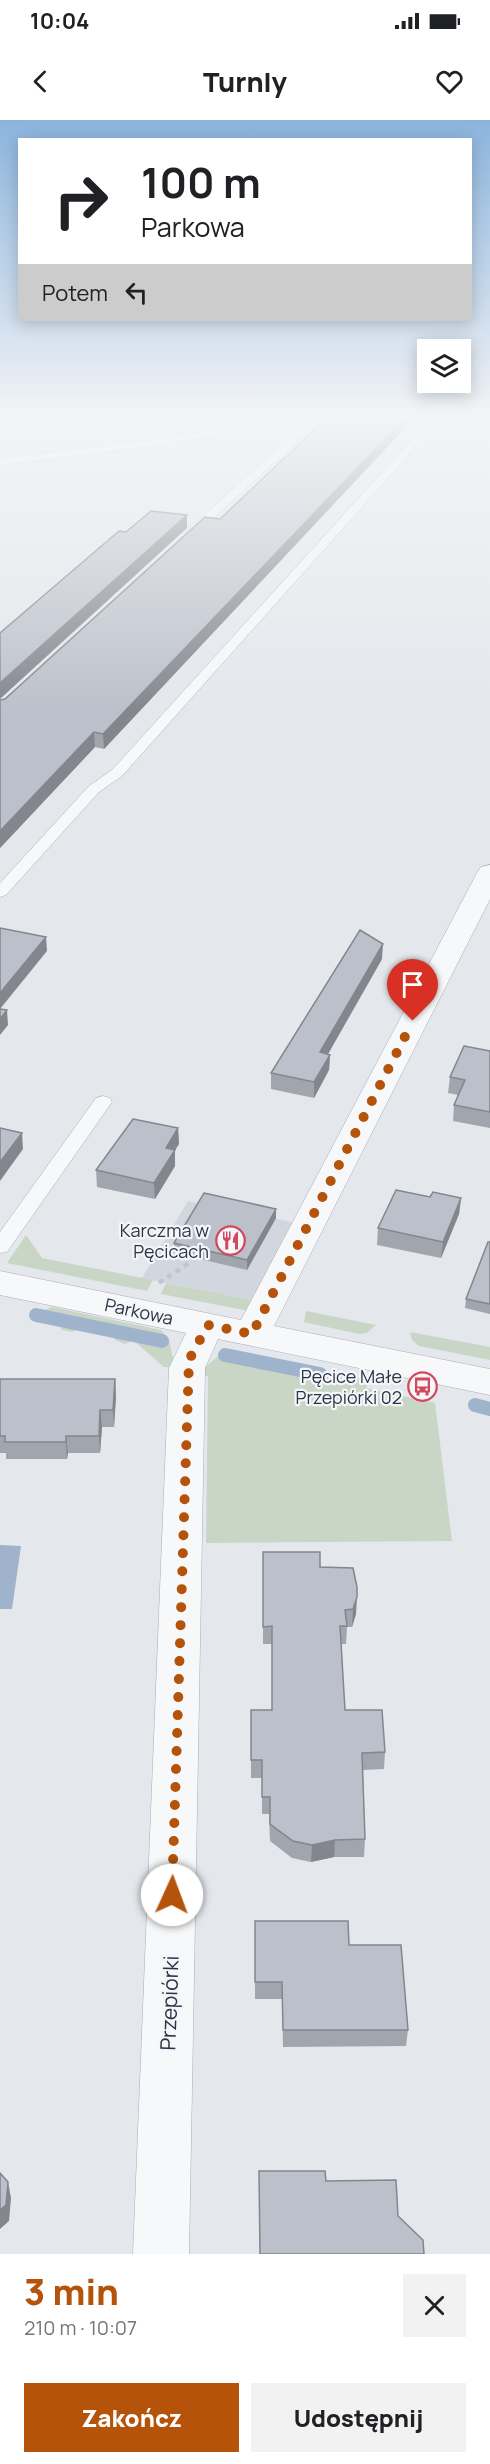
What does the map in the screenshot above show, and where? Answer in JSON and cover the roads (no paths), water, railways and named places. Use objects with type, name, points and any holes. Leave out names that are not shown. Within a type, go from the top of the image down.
[{"type":"street","points":[[252,1334],[490,873]]},
{"type":"street","name":"Parkowa","points":[[0,1283],[490,1382]]},
{"type":"street","name":"Przepiórki","points":[[161,2254],[187,1368],[208,1325]]},
{"type":"lane","points":[[184,540],[213,514]]},
{"type":"lane","points":[[0,892],[94,789],[117,773],[351,514]]},
{"type":"lane","points":[[0,1247],[103,1102]]},
{"type":"water","points":[[0,1545],[21,1546],[12,1609],[0,1609]]},
{"type":"waterway","points":[[36,1315],[162,1341]]},
{"type":"waterway","points":[[225,1355],[320,1374]]},
{"type":"waterway","points":[[475,1405],[490,1409]]},
{"type":"place","name":"Karczma w Pęcicach","points":[[230,1240]]},
{"type":"place","name":"Pęcice Małe Przepiórki 02","points":[[423,1386]]}]
